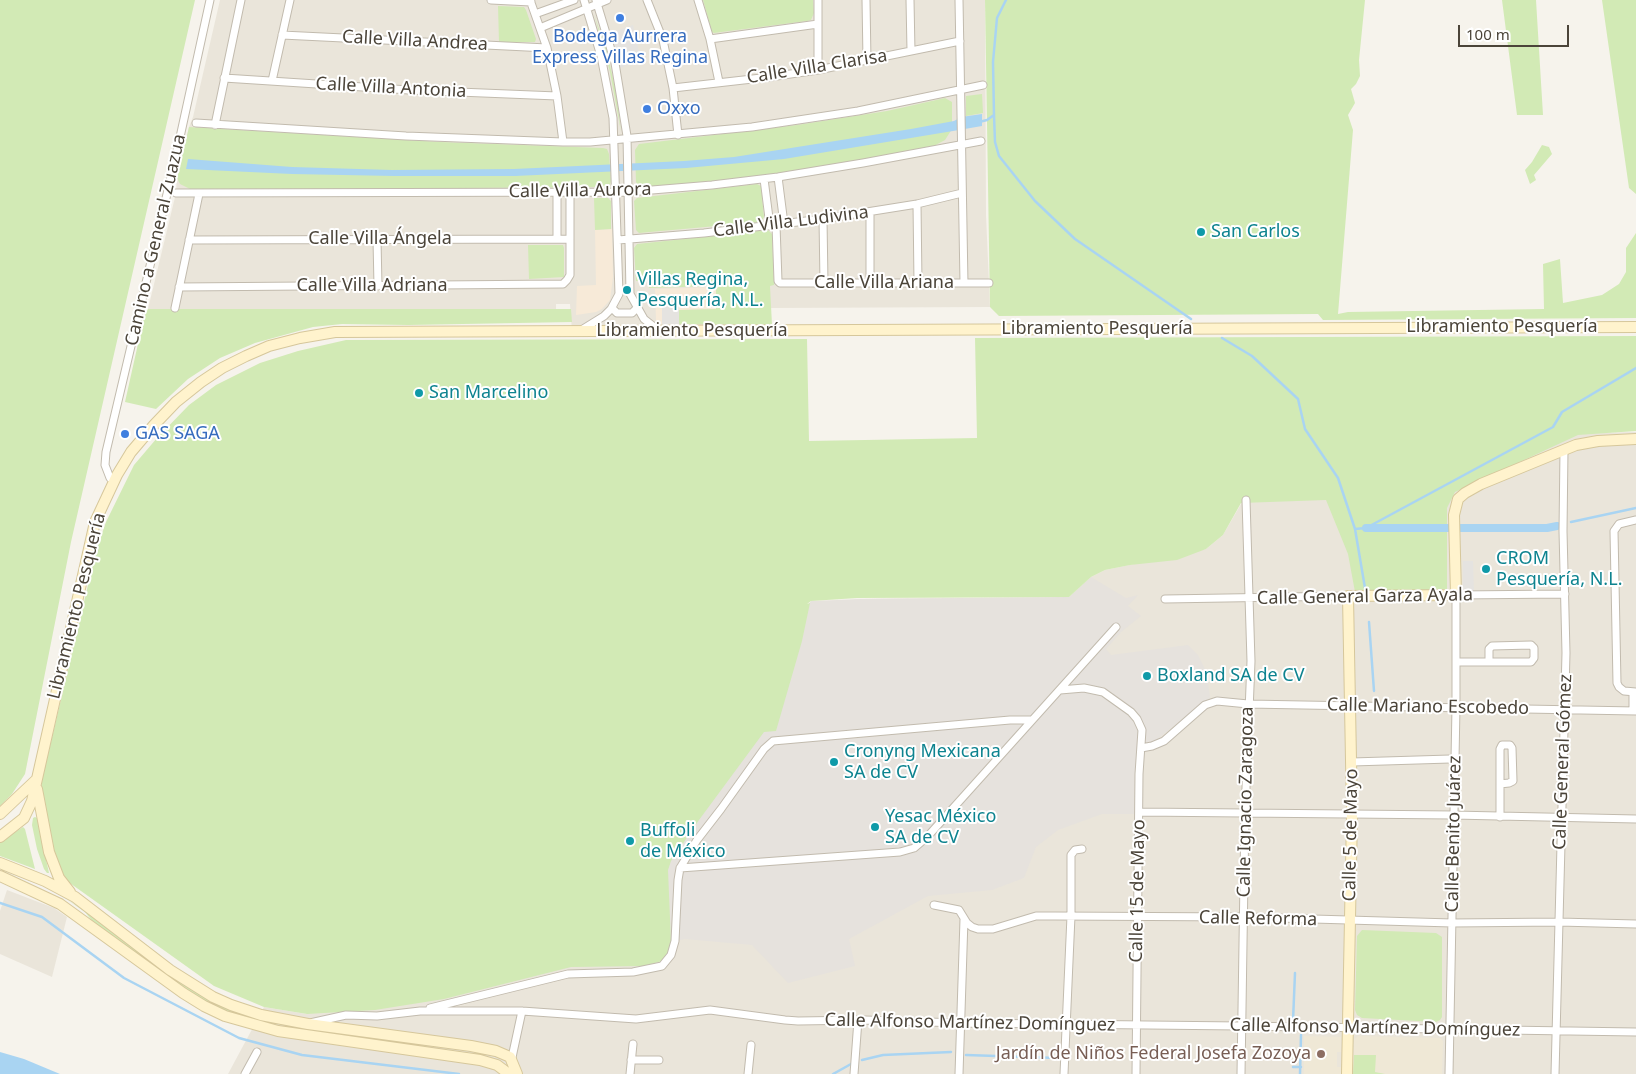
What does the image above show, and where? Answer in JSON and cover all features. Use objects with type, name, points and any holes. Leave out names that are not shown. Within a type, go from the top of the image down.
[{"type":"main road","name":"Libramiento Pesquería","points":[[0,837],[24,818],[32,801],[95,522],[117,475],[131,452],[176,402],[222,368],[268,346],[317,334],[344,332],[1636,327]]},
{"type":"main road","points":[[1456,595],[1454,515],[1458,499],[1466,492],[1564,450],[1589,442],[1636,438]]},
{"type":"main road","name":"Calle General Garza Ayala","points":[[1348,596],[1456,595]]},
{"type":"main road","name":"Calle 5 de Mayo","points":[[1348,596],[1352,762],[1348,1074]]},
{"type":"main road","points":[[0,814],[36,780]]},
{"type":"main road","points":[[36,780],[43,828],[53,864],[63,883],[75,897]]},
{"type":"main road","points":[[0,863],[45,881],[75,897],[170,970],[213,997],[253,1013],[308,1024],[474,1047],[502,1053],[512,1060],[511,1073],[497,1065],[480,1060],[306,1035],[257,1026],[226,1016],[204,1006],[183,993],[60,904],[0,876]]},
{"type":"main road","points":[[306,1035],[308,1024]]},
{"type":"street","name":"Camino a General Zuazua","points":[[110,478],[106,465],[106,452],[175,160],[210,0]]},
{"type":"street","points":[[215,125],[241,0]]},
{"type":"street","points":[[272,81],[290,0]]},
{"type":"street","points":[[491,0],[530,1],[547,48],[557,96],[563,142]]},
{"type":"street","points":[[535,14],[574,0]]},
{"type":"street","points":[[575,331],[591,326],[603,317],[619,294],[618,240],[622,192],[628,178],[628,156],[621,140],[584,0]]},
{"type":"street","points":[[540,28],[587,8],[596,2],[607,0]]},
{"type":"street","points":[[647,0],[663,40],[673,88],[678,135]]},
{"type":"street","points":[[698,0],[710,40],[719,82]]},
{"type":"street","points":[[818,0],[818,70]]},
{"type":"street","points":[[866,0],[867,60]]},
{"type":"street","points":[[910,0],[911,51]]},
{"type":"street","points":[[959,0],[964,283]]},
{"type":"street","points":[[596,2],[615,63],[621,140],[615,156],[615,177],[622,192],[629,239],[630,294],[635,305],[632,313],[618,313],[613,304]]},
{"type":"street","points":[[710,40],[818,24]]},
{"type":"street","name":"Calle Villa Andrea","points":[[282,35],[547,48]]},
{"type":"street","name":"Calle Villa Clarisa","points":[[673,88],[818,70],[960,42]]},
{"type":"street","name":"Calle Villa Antonia","points":[[224,78],[409,90],[557,96]]},
{"type":"street","points":[[196,123],[563,142],[621,140],[752,127],[858,111],[961,92],[983,85]]},
{"type":"street","name":"Calle Villa Aurora","points":[[176,193],[622,192],[764,179],[981,141]]},
{"type":"street","points":[[778,177],[784,224]]},
{"type":"street","points":[[764,179],[773,225]]},
{"type":"street","points":[[557,238],[563,193]]},
{"type":"street","points":[[563,193],[570,239]]},
{"type":"street","name":"Calle Villa Ludivina","points":[[618,240],[823,219],[917,204],[962,193]]},
{"type":"street","points":[[175,308],[199,194]]},
{"type":"street","points":[[917,204],[918,282]]},
{"type":"street","points":[[870,212],[870,283]]},
{"type":"street","points":[[823,219],[824,283]]},
{"type":"street","name":"Calle Villa Ariana","points":[[773,225],[779,283],[989,283]]},
{"type":"street","name":"Calle Villa Ángela","points":[[189,240],[570,239]]},
{"type":"street","name":"Calle Villa Adriana","points":[[179,287],[559,285],[566,282],[570,274],[570,239]]},
{"type":"street","points":[[377,240],[378,286]]},
{"type":"street","points":[[613,304],[623,296],[629,297],[644,319],[661,331]]},
{"type":"street","points":[[603,317],[602,324],[614,331]]},
{"type":"street","points":[[631,331],[643,327],[644,319]]},
{"type":"street","name":"Calle General Gómez","points":[[1555,1074],[1565,710],[1564,450]]},
{"type":"street","name":"Calle Ignacio Zaragoza","points":[[1241,1074],[1245,813],[1251,661],[1246,500]]},
{"type":"street","points":[[1635,711],[1634,692],[1624,691],[1617,683],[1614,531],[1619,524],[1636,520]]},
{"type":"street","name":"Calle General Garza Ayala","points":[[1456,595],[1565,594]]},
{"type":"street","name":"Calle Benito Juárez","points":[[1449,1074],[1456,707],[1456,595]]},
{"type":"street","name":"Calle General Garza Ayala","points":[[1165,599],[1348,596]]},
{"type":"street","points":[[680,868],[900,852],[914,848],[928,836],[1116,627]]},
{"type":"street","points":[[1456,662],[1489,662],[1531,662],[1534,658],[1534,648],[1530,645],[1492,646],[1489,649],[1489,662]]},
{"type":"street","name":"Calle 15 de Mayo","points":[[1060,690],[1093,689],[1103,692],[1131,712],[1137,718],[1142,730],[1139,774],[1136,1074]]},
{"type":"street","name":"Calle Mariano Escobedo","points":[[1141,748],[1164,741],[1205,705],[1220,701],[1248,704],[1635,711]]},
{"type":"street","points":[[420,1011],[568,974],[633,972],[662,966],[671,955],[675,941],[680,868],[696,840],[721,809],[764,748],[773,741],[1010,720],[1032,720]]},
{"type":"street","points":[[1500,784],[1509,784],[1512,781],[1512,748],[1510,745],[1502,745],[1500,747],[1500,784],[1500,817]]},
{"type":"street","points":[[1352,762],[1450,759]]},
{"type":"street","points":[[1140,812],[1636,819]]},
{"type":"street","points":[[1064,1074],[1071,916],[1071,855],[1075,850],[1082,849]]},
{"type":"street","points":[[934,905],[959,910],[964,916],[959,1074]]},
{"type":"street","name":"Calle Reforma","points":[[964,916],[972,928],[993,928],[1036,916],[1244,918],[1350,922],[1636,924]]},
{"type":"street","name":"Calle Alfonso Martínez Domínguez","points":[[308,1024],[346,1015],[376,1016],[420,1011],[522,1011],[636,1019],[710,1010],[784,1020],[1636,1032]]},
{"type":"street","points":[[512,1060],[522,1011]]},
{"type":"street","points":[[854,1074],[858,1020]]},
{"type":"street","points":[[630,1074],[632,1044]]},
{"type":"street","points":[[748,1074],[751,1045]]},
{"type":"street","points":[[245,1074],[258,1052]]},
{"type":"street","points":[[631,1060],[659,1060]]},
{"type":"shaded area","points":[[220,0],[985,0],[986,215],[990,307],[771,308],[769,309],[771,330],[572,331],[570,304],[556,304],[556,309],[148,309]]},
{"type":"shaded area","points":[[633,25],[641,60],[620,68],[611,33]]},
{"type":"shaded area","points":[[612,229],[613,277],[610,300],[602,309],[596,312],[576,315],[577,286],[596,285],[595,230]]},
{"type":"shaded area","points":[[716,287],[716,309],[680,310],[679,324],[660,324],[656,320],[655,289]]},
{"type":"shaded area","points":[[662,304],[679,304],[679,324],[662,324]]},
{"type":"shaded area","points":[[1636,432],[1636,1074],[228,1074],[264,1007],[307,1014],[810,603],[862,599],[1069,597],[1091,577],[1105,570],[1206,549],[1223,535],[1241,504],[1245,465],[1517,435]]},
{"type":"shaded area","points":[[1463,561],[1473,561],[1474,592],[1463,592]]},
{"type":"shaded area","points":[[1091,577],[1126,598],[1138,595],[1128,606],[1141,616],[1121,632],[1106,649],[1111,655],[1188,645],[1198,655],[1206,671],[1208,681],[1210,698],[1152,743],[1138,745],[1138,814],[1102,814],[1058,830],[1036,847],[1024,878],[992,890],[928,896],[849,939],[855,966],[788,983],[752,945],[685,939],[671,942],[644,966],[571,967],[519,980],[811,601],[1069,597]]},
{"type":"shaded area","points":[[7,890],[54,908],[67,917],[52,977],[0,954],[0,911]]},
{"type":"shaded area","name":"Jardín de Niños Federal Josefa Zozoya","points":[[1304,1036],[1341,1037],[1341,1052],[1337,1052],[1337,1067],[1342,1067],[1342,1074],[1304,1074]]},
{"type":"shaded area","points":[[1358,1036],[1440,1038],[1443,1041],[1442,1074],[1353,1074],[1354,1039]]},
{"type":"green space","points":[[0,0],[195,0],[71,542],[25,774],[12,794],[0,806]]},
{"type":"green space","points":[[703,0],[813,0],[814,13],[811,20],[807,21],[714,33],[712,32]]},
{"type":"green space","points":[[985,0],[1365,0],[1359,60],[1360,76],[1351,89],[1355,103],[1348,115],[1353,130],[1338,314],[1348,312],[1544,309],[1543,264],[1560,259],[1563,303],[1602,295],[1619,284],[1626,272],[1626,248],[1636,233],[1636,318],[1323,320],[1318,314],[999,316],[990,307]]},
{"type":"green space","points":[[1502,0],[1536,0],[1543,115],[1517,115]]},
{"type":"green space","points":[[1602,0],[1636,0],[1636,194],[1629,188]]},
{"type":"green space","points":[[498,6],[524,7],[536,39],[535,42],[499,42]]},
{"type":"green space","points":[[594,14],[607,52],[616,92],[621,132],[610,72]]},
{"type":"green space","points":[[982,94],[983,113],[966,116],[966,96]]},
{"type":"green space","points":[[945,98],[952,102],[952,129],[945,140],[932,147],[813,169],[726,180],[642,187],[636,182],[635,150],[639,144],[797,125],[887,111]]},
{"type":"green space","points":[[189,127],[440,142],[603,148],[607,149],[609,154],[611,181],[610,185],[600,187],[192,190],[180,184],[177,178]]},
{"type":"green space","points":[[1542,145],[1549,147],[1552,154],[1534,175],[1536,180],[1530,184],[1525,170]]},
{"type":"green space","points":[[757,184],[761,186],[764,217],[761,222],[639,233],[636,230],[634,201],[637,198]]},
{"type":"green space","points":[[594,198],[608,198],[611,201],[611,229],[595,230]]},
{"type":"green space","points":[[768,230],[772,234],[774,285],[770,286],[772,325],[679,324],[679,310],[716,309],[716,286],[649,288],[648,281],[636,281],[634,248],[637,244]]},
{"type":"green space","points":[[528,245],[563,245],[564,277],[529,279]]},
{"type":"green space","points":[[148,309],[571,309],[572,322],[408,325],[342,324],[313,327],[255,343],[220,358],[188,379],[156,409],[125,402],[144,317]]},
{"type":"green space","points":[[1636,336],[1636,431],[1578,435],[1455,492],[1447,508],[1447,589],[1355,592],[1348,554],[1326,500],[1241,503],[1223,535],[1206,549],[1177,560],[1130,565],[1105,570],[1091,577],[1069,597],[857,598],[811,601],[807,604],[810,603],[802,641],[776,731],[764,732],[671,861],[668,870],[671,942],[667,957],[662,961],[644,966],[571,967],[444,999],[375,1010],[307,1014],[264,1007],[214,986],[67,881],[62,874],[50,843],[41,790],[42,780],[96,551],[106,522],[134,465],[157,438],[189,405],[216,385],[260,363],[298,351],[346,340],[807,339],[809,441],[977,438],[975,338]]},
{"type":"green space","points":[[33,818],[37,818],[49,873],[44,869],[37,849],[32,825]]},
{"type":"green space","points":[[23,827],[35,869],[0,856],[0,842]]},
{"type":"green space","points":[[59,894],[86,912],[189,988],[283,1025],[251,1018],[239,1018],[188,993],[93,922],[85,912]]},
{"type":"green space","points":[[1362,930],[1436,933],[1442,937],[1442,1017],[1440,1020],[1436,1022],[1362,1018],[1357,1015],[1355,1010],[1357,936]]},
{"type":"green space","points":[[1354,1055],[1376,1055],[1375,1072],[1385,1074],[1353,1074]]},
{"type":"water","points":[[982,114],[982,126],[784,159],[686,168],[515,176],[292,174],[186,169],[188,159],[292,167],[392,170],[514,169],[684,161],[734,157],[911,129]]},
{"type":"water","points":[[0,1052],[24,1059],[60,1074],[0,1074]]},
{"type":"waterway","points":[[979,122],[987,120],[994,115],[993,62],[997,18],[1006,0]]},
{"type":"waterway","points":[[994,115],[995,142],[999,156],[1035,201],[1075,239],[1191,319]]},
{"type":"waterway","points":[[1222,338],[1252,356],[1298,399],[1305,429],[1338,478],[1355,529],[1366,528],[1553,427],[1562,412],[1636,368]]},
{"type":"waterway","points":[[1571,522],[1636,508]]},
{"type":"waterway","points":[[1461,528],[1547,528],[1557,526]]},
{"type":"waterway","points":[[1366,528],[1448,528]]},
{"type":"waterway","points":[[1355,529],[1365,588]]},
{"type":"waterway","points":[[1369,622],[1374,691]]},
{"type":"waterway","points":[[0,903],[42,917],[124,978],[239,1038],[302,1055],[459,1074]]},
{"type":"waterway","points":[[1293,1021],[1295,973]]},
{"type":"waterway","points":[[1300,1074],[1301,1035]]},
{"type":"waterway","points":[[862,1060],[883,1055],[951,1052]]},
{"type":"waterway","points":[[966,1055],[1057,1058]]},
{"type":"waterway","points":[[833,1074],[851,1064]]},
{"type":"waterway","points":[[1293,1067],[1301,1067]]},
{"type":"place","name":"Bodega Aurrera Express Villas Regina","points":[[620,18]]},
{"type":"place","name":"Oxxo","points":[[647,109]]},
{"type":"place","name":"San Carlos","points":[[1201,232]]},
{"type":"place","name":"Villas Regina, Pesquería, N.L.","points":[[627,290]]},
{"type":"place","name":"San Marcelino","points":[[419,393]]},
{"type":"place","name":"GAS SAGA","points":[[125,434]]},
{"type":"place","name":"CROM Pesquería, N.L.","points":[[1486,569]]},
{"type":"place","name":"Boxland SA de CV","points":[[1147,676]]},
{"type":"place","name":"Cronyng Mexicana SA de CV","points":[[834,762]]},
{"type":"place","name":"Yesac México SA de CV","points":[[875,827]]},
{"type":"place","name":"Buffoli de México","points":[[630,841]]},
{"type":"place","name":"Jardín de Niños Federal Josefa Zozoya","points":[[1321,1054]]}]
